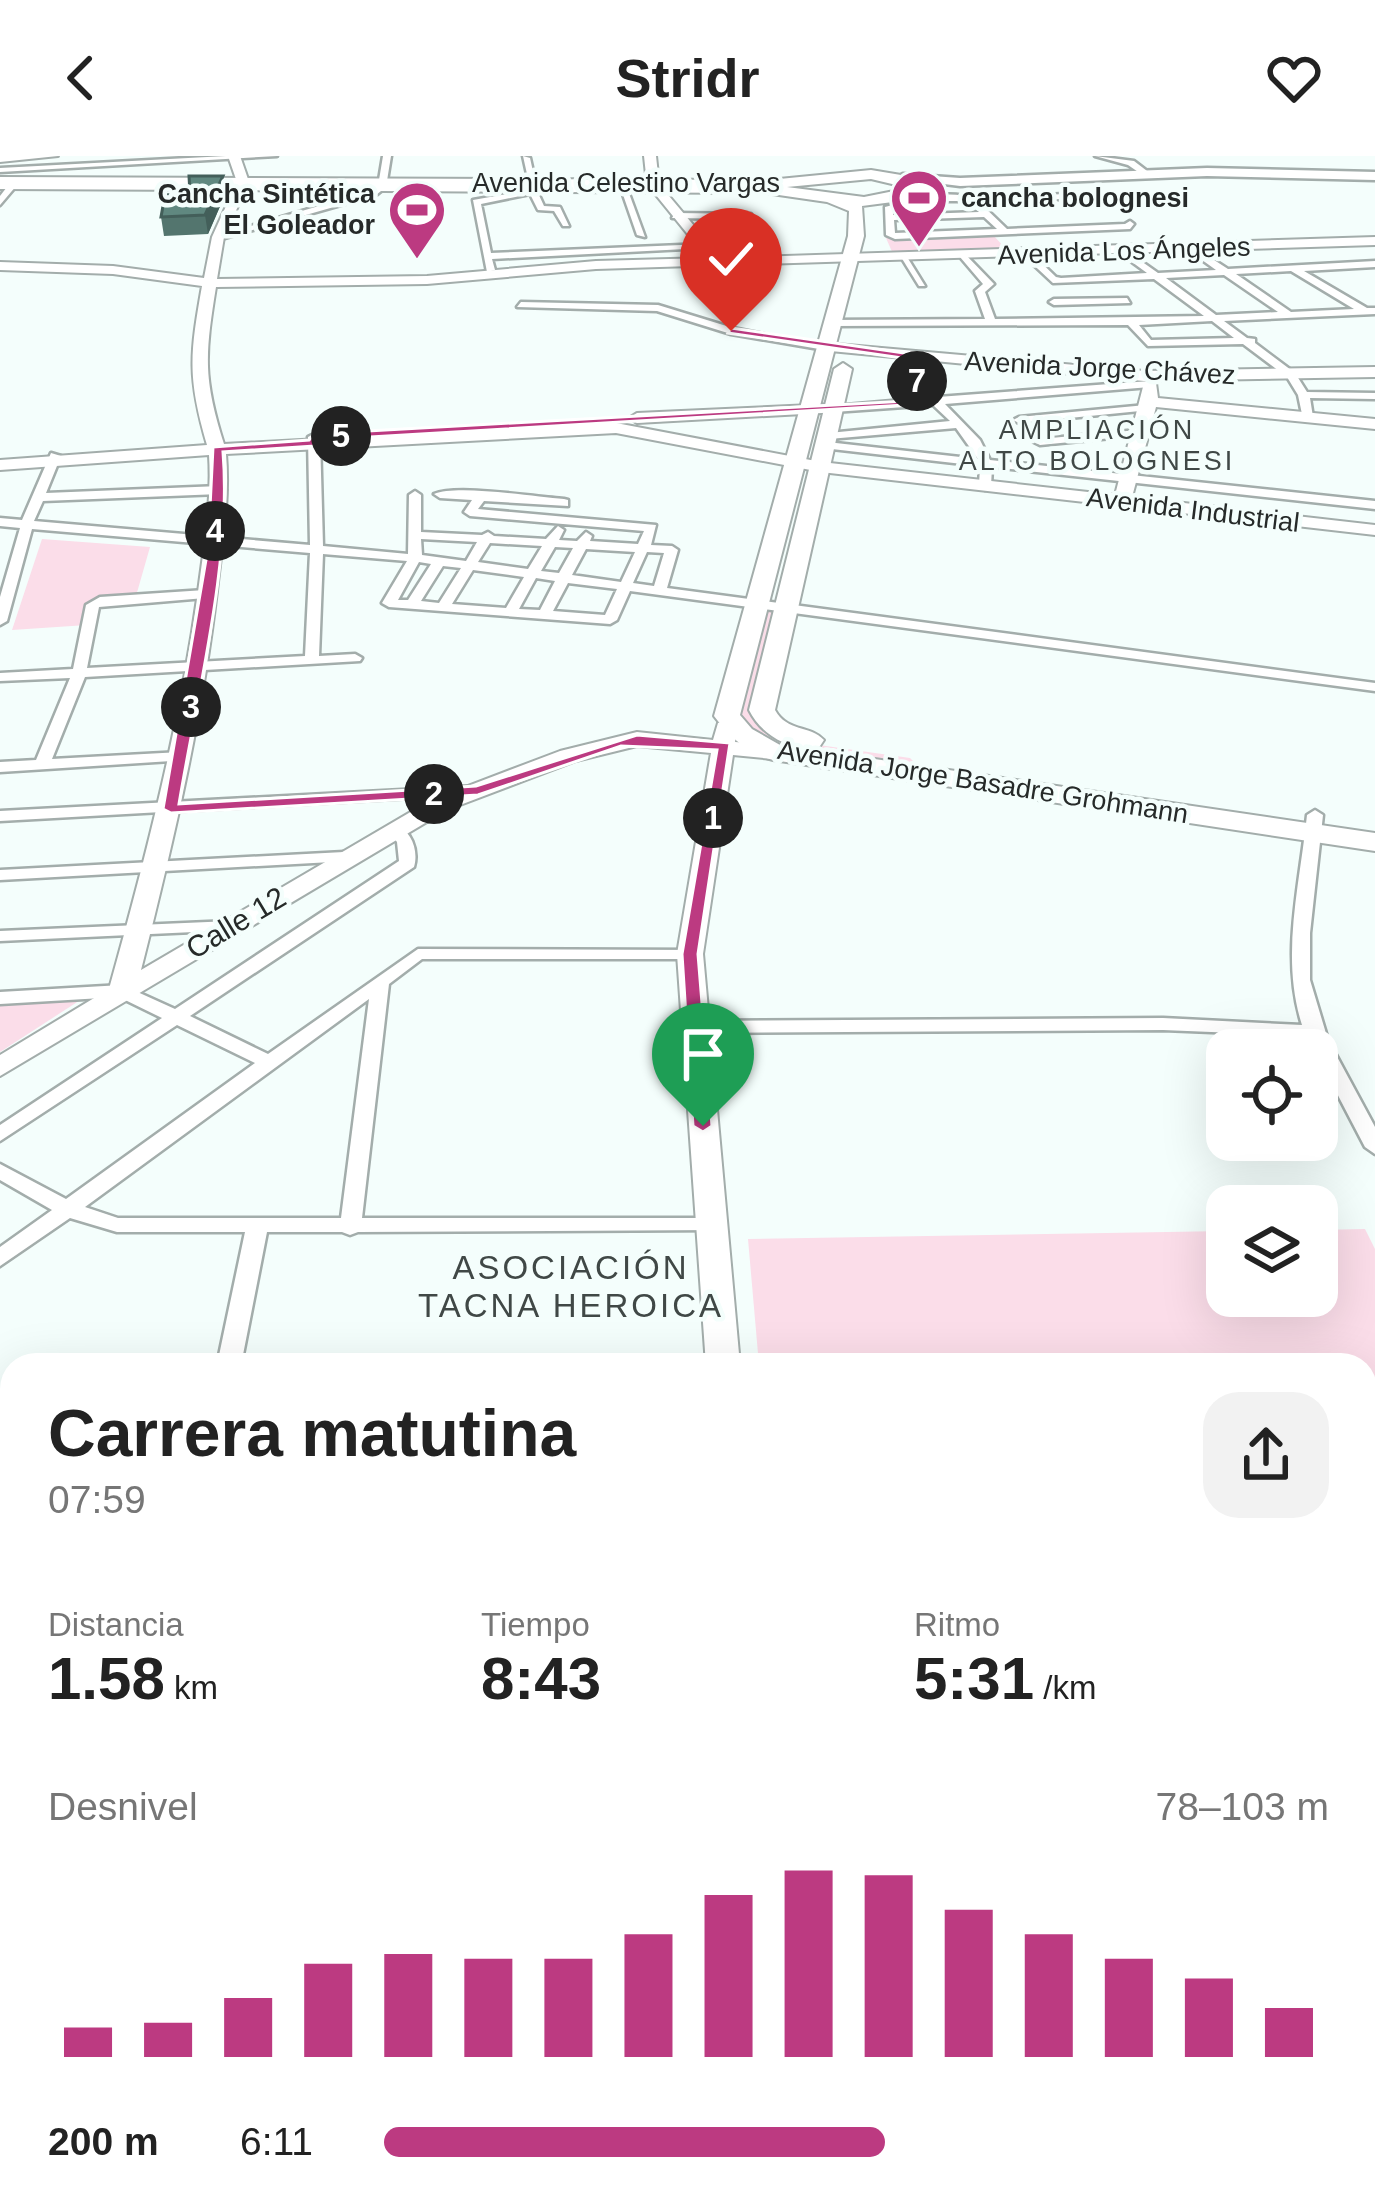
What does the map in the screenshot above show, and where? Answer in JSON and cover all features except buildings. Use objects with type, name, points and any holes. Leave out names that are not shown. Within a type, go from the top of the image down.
[{"type":"highway","points":[[825,187],[861,156]]},
{"type":"highway","points":[[866,284],[884,236],[878,209],[918,185],[874,168],[877,156]]},
{"type":"highway","name":"Avenida Celestino Vargas","points":[[15,183],[114,177],[243,184],[825,187]]},
{"type":"highway","points":[[825,187],[898,178]]},
{"type":"highway","name":"Avenida Celestino Vargas","points":[[382,185],[655,186]]},
{"type":"highway","points":[[825,187],[908,195]]},
{"type":"highway","points":[[825,187],[857,209],[856,236],[884,236]]},
{"type":"highway","name":"Avenida Jorge Basadre Grohmann","points":[[816,454],[808,410],[856,236]]},
{"type":"highway","name":"Avenida Jorge Basadre Grohmann","points":[[860,303],[834,409],[754,603],[727,716],[743,735],[773,752],[921,765],[1314,824],[1375,842]]},
{"type":"highway","name":"Avenida Jorge Basadre Grohmann","points":[[799,499],[784,607],[762,710],[767,722],[800,738],[921,765]]},
{"type":"highway","name":"Avenida Jorge Basadre Grohmann","points":[[1314,824],[1375,824]]},
{"type":"main road","points":[[908,195],[1147,174],[1375,179]]},
{"type":"main road","points":[[898,178],[960,182],[1178,176]]},
{"type":"street","points":[[0,159],[52,156]]},
{"type":"street","points":[[0,170],[114,177],[156,160],[273,156]]},
{"type":"street","points":[[218,237],[243,233],[382,185],[387,156]]},
{"type":"street","points":[[650,156],[655,186],[675,216],[696,232],[712,256],[757,245],[748,216],[675,216]]},
{"type":"street","points":[[1099,156],[1131,163],[1147,174]]},
{"type":"street","points":[[122,991],[171,809],[198,666],[220,490],[216,446],[199,390],[197,355],[218,237],[243,184],[235,157]]},
{"type":"street","points":[[526,158],[541,208],[557,209],[566,224]]},
{"type":"street","points":[[1081,180],[1098,195],[1130,224],[884,236],[888,209],[897,205],[1098,195]]},
{"type":"street","points":[[0,202],[15,183]]},
{"type":"street","points":[[488,263],[476,202],[533,187],[550,188]]},
{"type":"street","points":[[623,188],[642,235]]},
{"type":"street","points":[[1038,197],[1070,230]]},
{"type":"street","points":[[973,199],[1005,232]]},
{"type":"street","points":[[889,218],[988,214]]},
{"type":"street","points":[[678,233],[696,232]]},
{"type":"street","points":[[620,236],[660,234]]},
{"type":"street","points":[[485,244],[575,238]]},
{"type":"street","name":"Avenida Los Ángeles","points":[[454,276],[488,263],[712,256],[872,260],[1375,241]]},
{"type":"street","points":[[1358,242],[1375,253]]},
{"type":"street","points":[[1194,250],[1290,316]]},
{"type":"street","points":[[1124,252],[1251,341],[1291,375],[1304,395],[1307,417]]},
{"type":"street","points":[[1028,255],[1056,281],[1375,264]]},
{"type":"street","name":"Avenida Los Ángeles","points":[[0,264],[89,267],[211,280],[454,276],[712,256]]},
{"type":"street","points":[[965,257],[985,288],[991,322]]},
{"type":"street","points":[[904,259],[922,284]]},
{"type":"street","points":[[1294,269],[1372,314]]},
{"type":"street","points":[[1054,302],[1126,301],[1107,278]]},
{"type":"street","points":[[1046,290],[1061,322]]},
{"type":"street","points":[[521,305],[666,310],[731,331],[825,347]]},
{"type":"street","points":[[831,323],[1131,322],[1372,314]]},
{"type":"street","points":[[1131,322],[1148,343],[1251,341]]},
{"type":"street","name":"Avenida Jorge Chávez","points":[[825,347],[1148,393],[1291,375],[1375,372]]},
{"type":"street","points":[[922,358],[917,383],[979,448],[987,475]]},
{"type":"street","points":[[1019,420],[1148,393]]},
{"type":"street","points":[[1124,490],[1148,393]]},
{"type":"street","points":[[0,463],[314,440],[635,425],[997,397],[1148,393],[1375,424]]},
{"type":"street","points":[[1304,395],[1375,396]]},
{"type":"street","points":[[997,397],[1050,455],[1048,470]]},
{"type":"street","points":[[816,454],[958,424]]},
{"type":"street","name":"Avenida Industrial","points":[[635,425],[816,454],[1375,519]]},
{"type":"street","points":[[1040,442],[1138,433]]},
{"type":"street","points":[[312,660],[314,440]]},
{"type":"street","points":[[816,454],[979,448]]},
{"type":"street","points":[[908,454],[987,475],[1048,470],[1124,490],[1375,505]]},
{"type":"street","points":[[0,621],[26,528],[55,458]]},
{"type":"street","points":[[39,497],[220,490]]},
{"type":"street","name":"Avenida Industrial","points":[[1124,490],[1375,530]]},
{"type":"street","points":[[440,494],[539,500],[595,520],[676,536],[660,590]]},
{"type":"street","points":[[416,495],[414,562],[389,599],[392,604],[610,620],[652,528]]},
{"type":"street","points":[[458,534],[482,495]]},
{"type":"street","points":[[500,571],[539,500]]},
{"type":"street","points":[[470,512],[532,516],[565,511]]},
{"type":"street","points":[[510,612],[565,511]]},
{"type":"street","points":[[544,615],[595,520]]},
{"type":"street","points":[[595,582],[623,522]]},
{"type":"street","points":[[0,526],[530,574],[1375,687]]},
{"type":"street","points":[[415,535],[672,550]]},
{"type":"street","points":[[443,607],[488,536]]},
{"type":"street","points":[[412,604],[438,564]]},
{"type":"street","points":[[42,766],[79,673],[90,608],[105,600],[205,594]]},
{"type":"street","points":[[0,677],[355,658]]},
{"type":"street","points":[[678,741],[709,734],[727,716]]},
{"type":"street","points":[[722,1353],[690,954],[727,716]]},
{"type":"street","name":"Calle 12","points":[[0,1067],[394,828],[489,786],[618,742],[678,741],[738,756],[773,752]]},
{"type":"street","points":[[0,767],[182,757]]},
{"type":"street","points":[[0,816],[489,786]]},
{"type":"street","points":[[1314,824],[1301,979],[1314,1029]]},
{"type":"street","points":[[0,1135],[408,863],[405,842],[394,828]]},
{"type":"street","points":[[0,874],[344,857]]},
{"type":"street","points":[[0,936],[231,926]]},
{"type":"street","points":[[0,1258],[418,954],[690,954]]},
{"type":"street","points":[[350,1228],[380,982]]},
{"type":"street","points":[[0,998],[122,991],[269,1062]]},
{"type":"street","points":[[696,1027],[1163,1024],[1272,1029]]},
{"type":"street","points":[[1338,1075],[1375,1147]]},
{"type":"street","points":[[0,1171],[68,1209],[117,1225],[710,1225]]},
{"type":"street","points":[[231,1353],[256,1226]]},
{"type":"shaded area","points":[[992,234],[1007,250],[893,254],[886,238]]},
{"type":"shaded area","points":[[42,539],[150,547],[136,596],[95,598],[87,625],[12,630]]},
{"type":"shaded area","points":[[767,610],[777,612],[753,709],[798,742],[910,758],[916,764],[848,761],[792,746],[749,725],[738,712]]},
{"type":"shaded area","points":[[85,997],[0,1052],[0,1001]]},
{"type":"shaded area","points":[[1365,1229],[1375,1249],[1375,1353],[758,1353],[748,1239],[1206,1231],[1206,1317],[1338,1317],[1338,1230]]},
{"type":"place","name":"cancha bolognesi","points":[[919,249]]},
{"type":"place","name":"Cancha Sintética El Goleador","points":[[417,261]]},
{"type":"district","name":"AMPLIACIÓN ALTO BOLOGNESI","points":[[1097,446]]},
{"type":"district","name":"ASOCIACIÓN TACNA HEROICA","points":[[571,1286]]},
{"type":"route","points":[[703,1126],[690,954],[693,914],[725,746],[637,739],[594,748],[478,791],[171,809],[214,548],[220,490],[217,449],[315,442],[314,437],[934,403],[917,383],[922,358],[731,331]]}]
